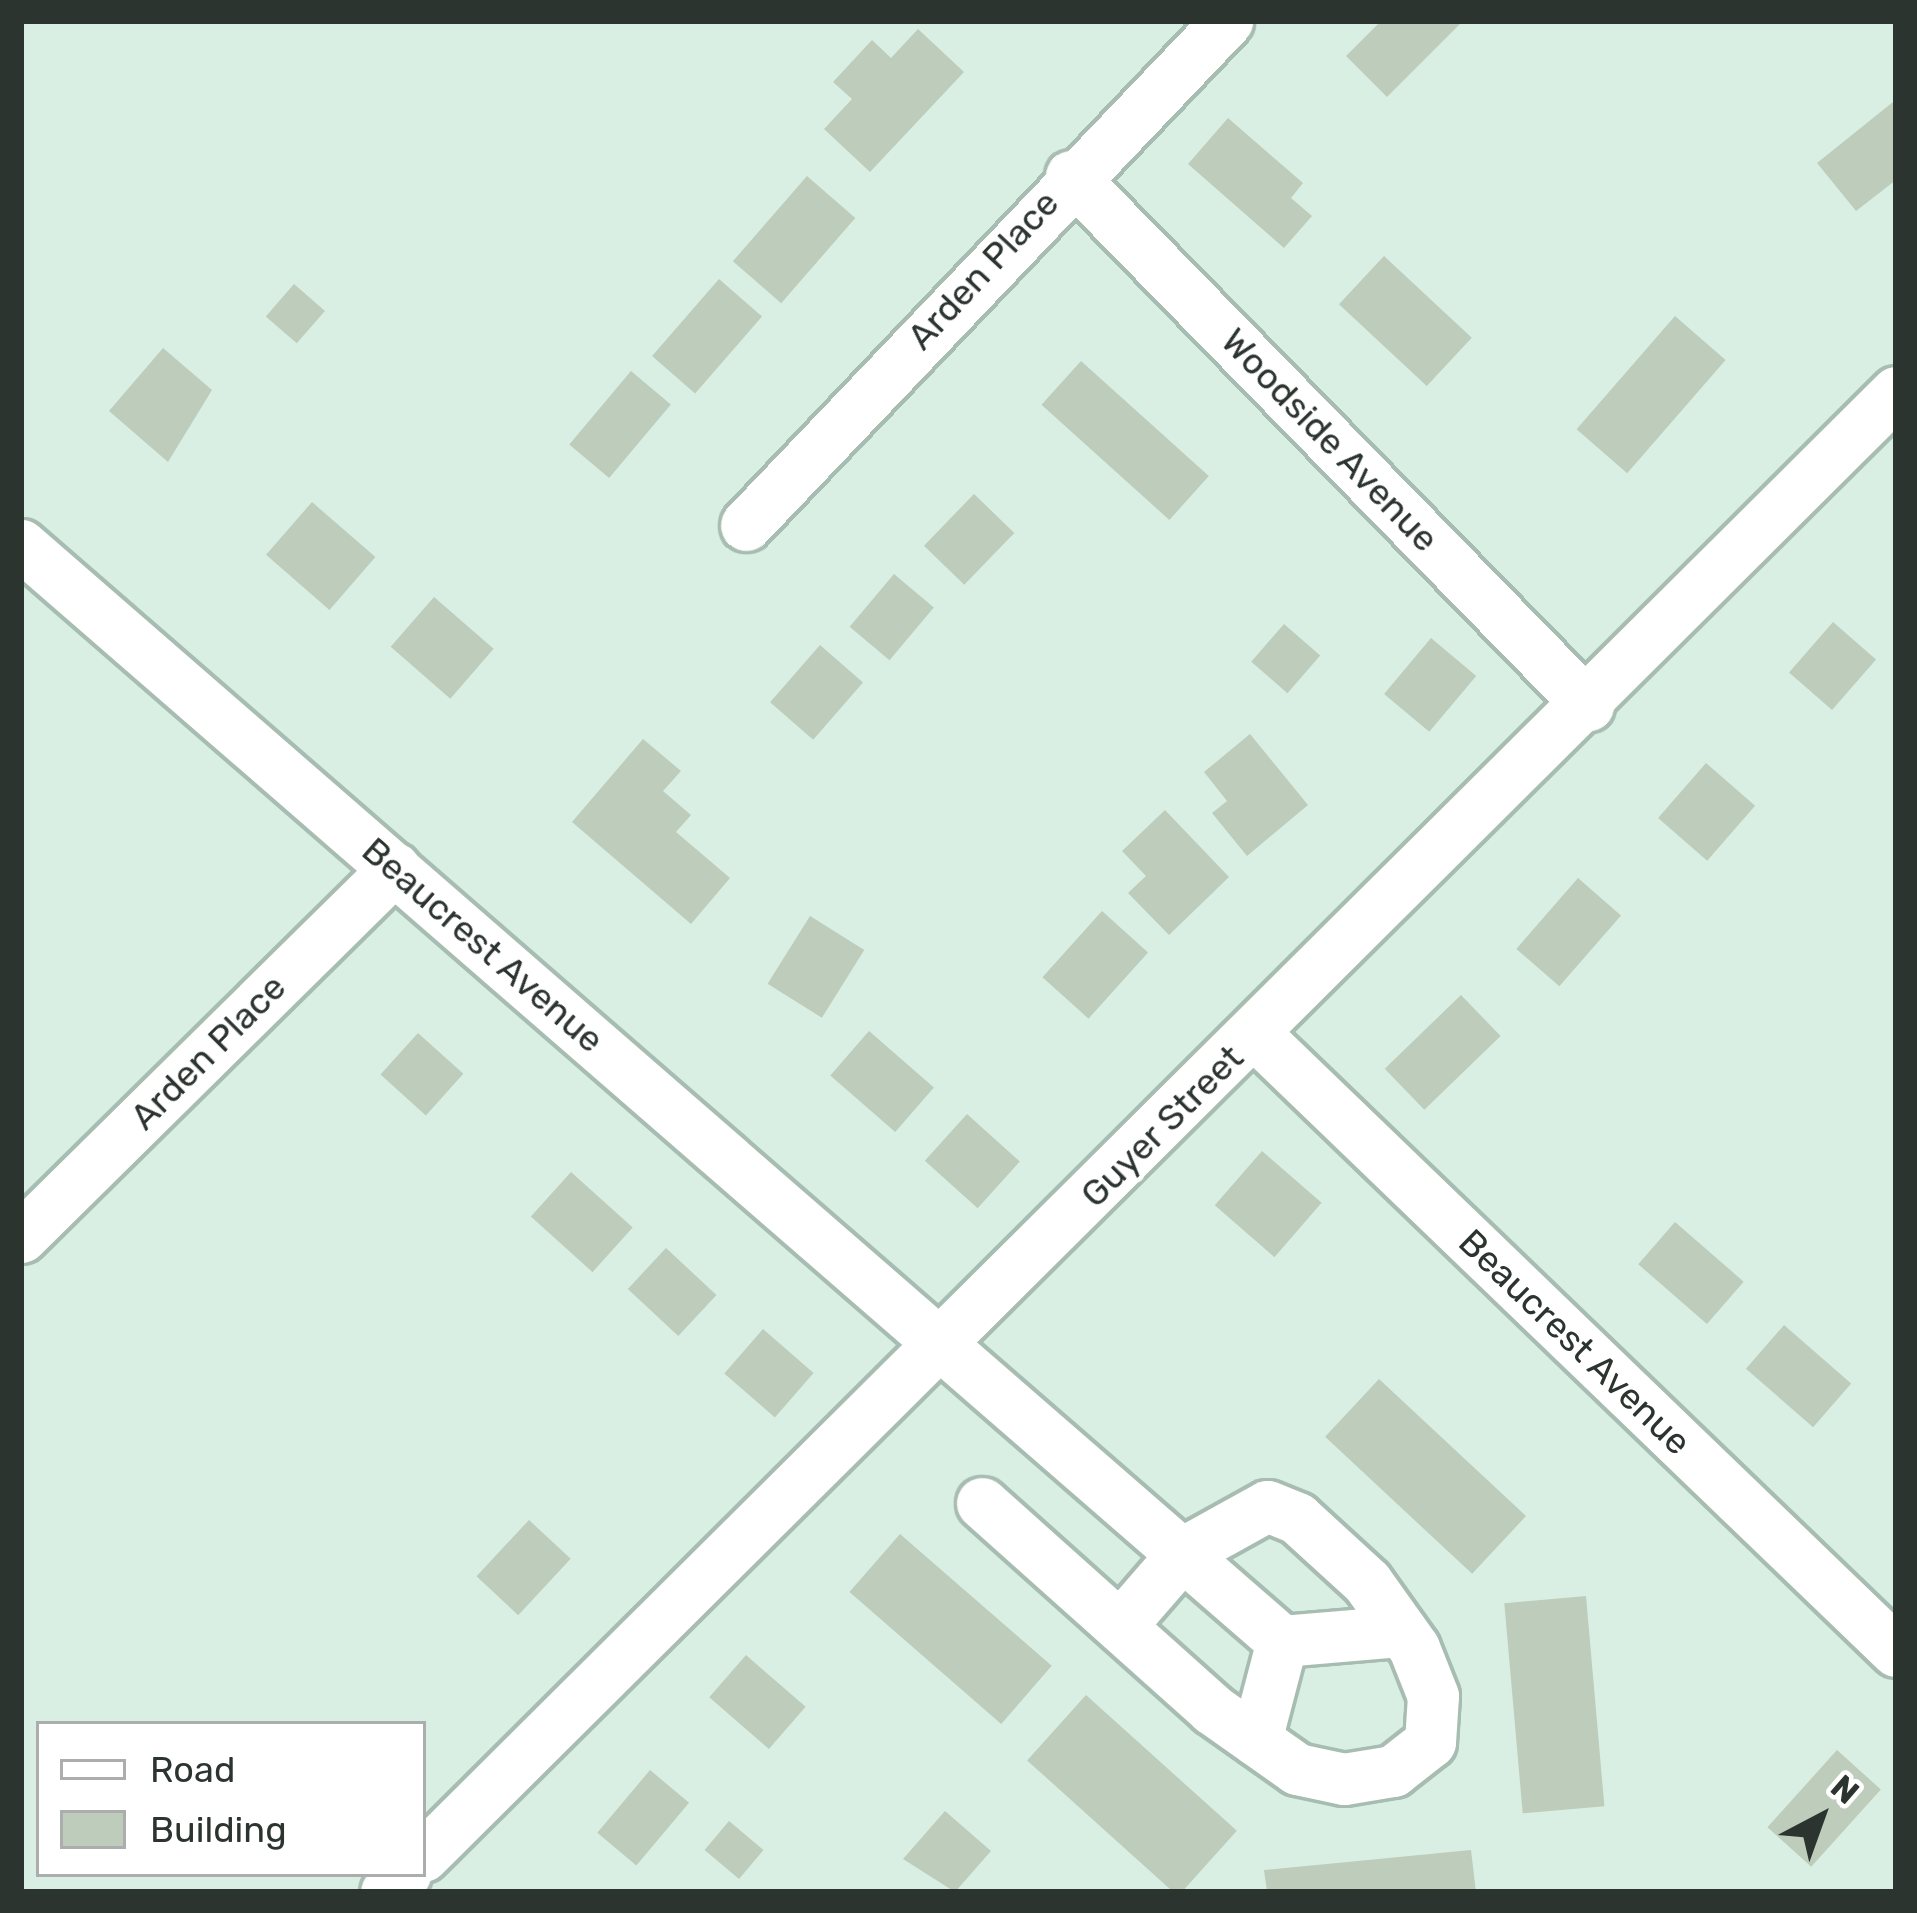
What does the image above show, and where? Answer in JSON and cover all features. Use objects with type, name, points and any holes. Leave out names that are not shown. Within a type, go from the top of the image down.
[{"type":"street","name":"Arden Place","points":[[746,525],[1071,176],[1227,21]]},
{"type":"street","name":"Woodside Avenue","points":[[1071,176],[1588,705]]},
{"type":"street","name":"Guyer Street","points":[[426,1853],[945,1345],[1896,392]]},
{"type":"street","name":"Beaucrest Avenue","points":[[21,545],[1282,1641]]},
{"type":"street","name":"Arden Place","points":[[21,1237],[394,868]]},
{"type":"street","name":"Beaucrest Avenue","points":[[1254,1033],[1896,1651]]},
{"type":"street","points":[[982,1503],[1120,1626],[1256,1740],[1312,1772],[1393,1771],[1430,1742],[1433,1696],[1402,1631],[1367,1582],[1297,1517],[1267,1506],[1232,1516],[1184,1552],[1120,1626]]},
{"type":"street","points":[[1256,1740],[1282,1641],[1402,1631]]},
{"type":"building","points":[[1381,21],[1463,21],[1387,97],[1346,56]]},
{"type":"building","points":[[918,29],[964,72],[870,172],[824,129],[852,99],[833,82],[872,40],[891,58]]},
{"type":"building","points":[[1893,102],[1896,180],[1856,211],[1817,163]]},
{"type":"building","points":[[1228,118],[1303,183],[1291,198],[1312,216],[1284,248],[1188,164]]},
{"type":"building","points":[[807,176],[855,218],[781,303],[733,261]]},
{"type":"building","points":[[1384,256],[1472,338],[1427,386],[1339,304]]},
{"type":"building","points":[[719,279],[762,316],[695,393],[652,356]]},
{"type":"building","points":[[294,284],[325,311],[297,343],[266,316]]},
{"type":"building","points":[[1675,316],[1726,360],[1627,473],[1577,429]]},
{"type":"building","points":[[163,348],[212,390],[168,462],[109,411]]},
{"type":"building","points":[[1081,361],[1209,476],[1169,520],[1042,405]]},
{"type":"building","points":[[631,371],[671,404],[609,478],[569,445]]},
{"type":"building","points":[[974,494],[1014,533],[964,585],[924,546]]},
{"type":"building","points":[[312,502],[375,557],[329,610],[266,555]]},
{"type":"building","points":[[894,574],[934,607],[889,660],[850,627]]},
{"type":"building","points":[[434,597],[494,649],[450,699],[391,647]]},
{"type":"building","points":[[1833,622],[1876,659],[1832,710],[1789,673]]},
{"type":"building","points":[[1284,624],[1320,655],[1287,693],[1251,662]]},
{"type":"building","points":[[1431,638],[1476,676],[1429,732],[1384,694]]},
{"type":"building","points":[[820,645],[863,682],[813,740],[770,702]]},
{"type":"building","points":[[1250,734],[1308,805],[1247,856],[1212,813],[1227,801],[1204,772]]},
{"type":"building","points":[[643,739],[681,771],[663,791],[691,815],[676,832],[730,878],[691,924],[572,822]]},
{"type":"building","points":[[1706,763],[1755,806],[1707,861],[1658,818]]},
{"type":"building","points":[[1165,810],[1229,877],[1169,935],[1128,893],[1146,876],[1122,851]]},
{"type":"building","points":[[1578,878],[1621,915],[1559,986],[1516,949]]},
{"type":"building","points":[[1102,911],[1148,952],[1089,1019],[1042,977]]},
{"type":"building","points":[[810,916],[864,950],[822,1018],[768,984]]},
{"type":"building","points":[[1461,995],[1501,1036],[1424,1110],[1385,1069]]},
{"type":"building","points":[[869,1031],[934,1087],[895,1132],[830,1076]]},
{"type":"building","points":[[418,1033],[463,1074],[426,1115],[381,1075]]},
{"type":"building","points":[[967,1114],[1020,1162],[978,1208],[925,1161]]},
{"type":"building","points":[[1262,1151],[1322,1203],[1274,1257],[1215,1205]]},
{"type":"building","points":[[571,1172],[633,1228],[593,1272],[531,1217]]},
{"type":"building","points":[[1675,1222],[1744,1282],[1707,1324],[1638,1264]]},
{"type":"building","points":[[666,1248],[716,1295],[678,1336],[628,1289]]},
{"type":"building","points":[[1784,1325],[1851,1383],[1813,1427],[1746,1369]]},
{"type":"building","points":[[763,1329],[814,1373],[775,1417],[724,1374]]},
{"type":"building","points":[[1379,1379],[1526,1516],[1472,1574],[1325,1437]]},
{"type":"building","points":[[529,1520],[571,1559],[518,1615],[476,1576]]},
{"type":"building","points":[[900,1534],[1052,1666],[1001,1724],[849,1592]]},
{"type":"building","points":[[1586,1596],[1604,1806],[1523,1813],[1504,1603]]},
{"type":"building","points":[[746,1655],[806,1707],[769,1749],[709,1697]]},
{"type":"building","points":[[1086,1695],[1237,1831],[1182,1892],[1173,1892],[1027,1760]]},
{"type":"building","points":[[1837,1750],[1881,1789],[1811,1867],[1767,1827]]},
{"type":"building","points":[[650,1770],[689,1803],[636,1866],[597,1833]]},
{"type":"building","points":[[945,1811],[991,1851],[955,1892],[903,1859]]},
{"type":"building","points":[[729,1821],[763,1850],[739,1879],[705,1850]]},
{"type":"building","points":[[1471,1850],[1476,1892],[1267,1892],[1264,1870]]}]
